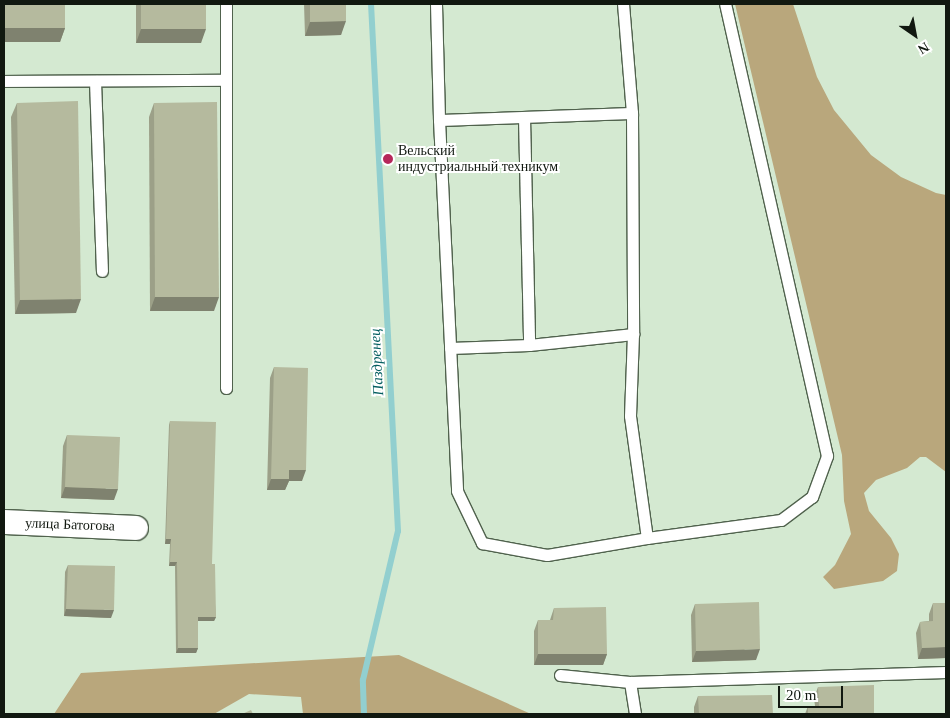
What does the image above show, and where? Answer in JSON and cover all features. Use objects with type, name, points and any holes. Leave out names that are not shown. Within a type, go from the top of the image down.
[{"type":"street","name":"улица Батогова","points":[[4,522],[136,528]]},
{"type":"lane","points":[[226,4],[226,388]]},
{"type":"lane","points":[[436,4],[439,120],[457,492],[482,543],[547,555],[647,538],[781,520],[812,497],[826,456],[725,4]]},
{"type":"lane","points":[[623,4],[632,113],[633,334],[630,416],[647,538]]},
{"type":"lane","points":[[4,81],[226,80]]},
{"type":"lane","points":[[95,81],[102,271]]},
{"type":"lane","points":[[439,120],[632,113]]},
{"type":"lane","points":[[524,117],[529,345]]},
{"type":"lane","points":[[450,348],[529,345],[633,334]]},
{"type":"lane","points":[[560,675],[630,682],[946,672]]},
{"type":"lane","points":[[630,682],[635,714]]},
{"type":"shaded area","points":[[735,4],[793,4],[817,77],[834,110],[871,155],[901,177],[936,193],[946,195],[946,472],[926,457],[920,457],[907,468],[876,480],[864,493],[869,511],[891,538],[899,554],[897,571],[883,581],[834,589],[823,577],[835,565],[851,534],[844,501],[842,455]]},
{"type":"shaded area","points":[[399,655],[531,714],[303,714],[301,697],[249,694],[214,714],[54,714],[81,673]]},
{"type":"building","points":[[4,4],[65,4],[65,28],[4,28]]},
{"type":"building","points":[[141,4],[206,4],[206,29],[141,29]]},
{"type":"building","points":[[310,4],[346,4],[346,21],[310,22]]},
{"type":"building","points":[[78,101],[81,299],[20,300],[17,103]]},
{"type":"building","points":[[217,102],[219,297],[155,297],[154,103]]},
{"type":"building","points":[[274,367],[308,368],[306,470],[289,470],[289,479],[271,479]]},
{"type":"building","points":[[170,421],[216,422],[212,564],[215,564],[216,617],[198,617],[198,648],[178,648],[177,562],[170,562],[171,539],[166,539]]},
{"type":"building","points":[[67,435],[120,437],[118,489],[65,487]]},
{"type":"building","points":[[68,565],[115,566],[114,610],[66,609]]},
{"type":"building","points":[[759,602],[760,649],[696,651],[695,604]]},
{"type":"building","points":[[933,603],[946,603],[946,647],[922,648],[920,622],[933,621]]},
{"type":"building","points":[[606,607],[607,654],[538,654],[538,620],[553,620],[554,608]]},
{"type":"building","points":[[874,685],[874,714],[808,714],[808,706],[819,706],[818,687]]},
{"type":"building","points":[[772,695],[773,714],[699,714],[698,696]]},
{"type":"building","points":[[251,710],[253,714],[242,714]]},
{"type":"waterway","name":"Паздренец","points":[[364,714],[363,680],[398,531],[371,4]]},
{"type":"place","name":"Вельский индустриальный техникум","points":[[388,159]]}]
